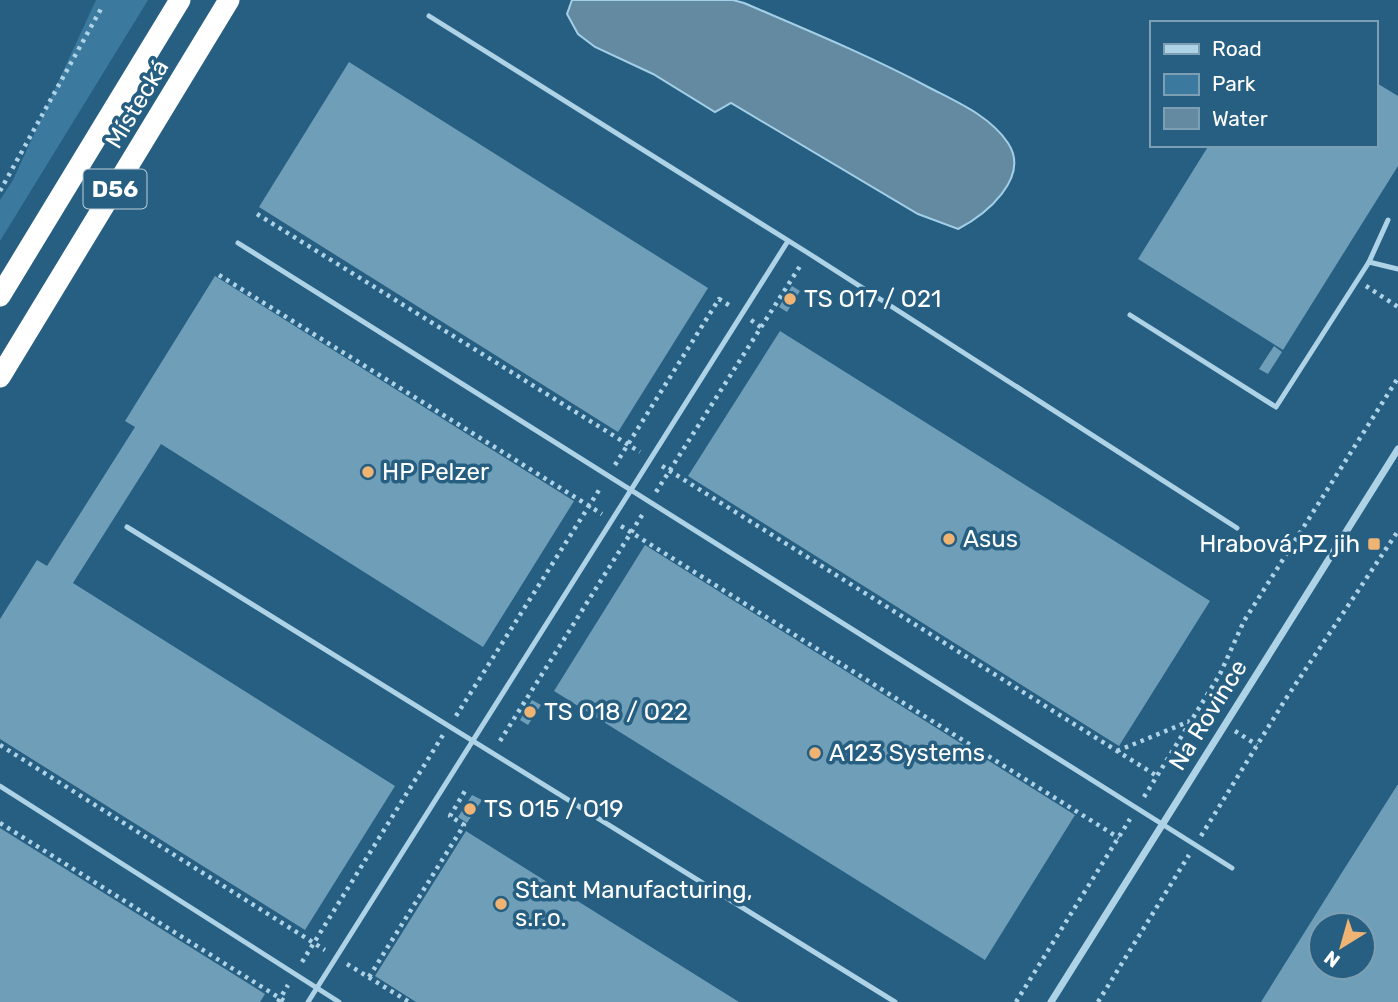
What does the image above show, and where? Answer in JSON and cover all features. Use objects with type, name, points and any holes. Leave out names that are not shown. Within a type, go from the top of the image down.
[{"type":"highway","name":"Místecká","points":[[0,296],[180,0]]},
{"type":"highway","name":"Místecká","points":[[0,377],[229,0]]},
{"type":"street","name":"Na Rovince","points":[[1051,1002],[1398,449]]},
{"type":"lane","points":[[429,16],[1237,528]]},
{"type":"lane","points":[[1130,315],[1276,407],[1369,262],[1388,220]]},
{"type":"lane","points":[[308,1002],[788,241]]},
{"type":"lane","points":[[238,243],[1232,868]]},
{"type":"lane","points":[[1369,262],[1398,269]]},
{"type":"lane","points":[[127,527],[895,1002]]},
{"type":"lane","points":[[0,786],[339,1002]]},
{"type":"path","points":[[0,191],[102,7]]},
{"type":"path","points":[[257,214],[1157,776]]},
{"type":"path","points":[[219,275],[1119,838]]},
{"type":"path","points":[[1357,280],[1398,307]]},
{"type":"path","points":[[279,1000],[719,299],[762,328]]},
{"type":"path","points":[[1016,1002],[1220,674],[1244,621],[1398,378]]},
{"type":"path","points":[[1098,1002],[1285,700],[1398,531]]},
{"type":"path","points":[[1116,751],[1191,721]]},
{"type":"path","points":[[0,745],[409,1002]]},
{"type":"path","points":[[369,977],[464,825],[450,816],[465,791]]},
{"type":"path","points":[[0,822],[286,1002]]},
{"type":"green space","points":[[96,0],[148,0],[0,241],[0,200],[13,180]]},
{"type":"water","points":[[572,0],[733,0],[744,3],[884,65],[983,117],[1001,133],[1014,156],[1014,169],[1009,182],[992,205],[958,229],[918,214],[731,103],[715,112],[653,74],[595,47],[578,34],[567,14]]},
{"type":"building","points":[[349,62],[708,288],[618,432],[259,207]]},
{"type":"building","points":[[1377,83],[1398,96],[1398,166],[1283,350],[1138,259],[1208,147],[1377,147]]},
{"type":"building","points":[[215,276],[574,501],[483,647],[161,444],[73,583],[395,786],[305,930],[0,739],[0,619],[37,560],[47,566],[135,427],[125,421]]},
{"type":"building","name":"TS O17 / O21","points":[[792,286],[800,291],[787,312],[779,307]]},
{"type":"building","name":"Asus","points":[[780,331],[1210,601],[1119,746],[688,476]]},
{"type":"building","points":[[1274,346],[1282,352],[1268,374],[1259,369]]},
{"type":"building","name":"A123 Systems","points":[[645,545],[1075,815],[985,960],[554,691]]},
{"type":"building","name":"TS O18 / O22","points":[[532,700],[541,705],[528,725],[520,720]]},
{"type":"building","points":[[1398,784],[1398,1002],[1261,1002],[1307,929],[1307,981],[1377,981],[1377,911],[1318,911]]},
{"type":"building","name":"TS O15 / O19","points":[[472,795],[482,800],[467,823],[458,817]]},
{"type":"building","points":[[0,828],[265,994],[260,1002],[0,1002]]},
{"type":"building","name":"Stant Manufacturing, s.r.o.","points":[[466,831],[739,1002],[416,1002],[375,976]]},
{"type":"place","name":"TS O17 / O21","points":[[790,299]]},
{"type":"place","name":"HP Pelzer","points":[[368,472]]},
{"type":"place","name":"Asus","points":[[949,539]]},
{"type":"place","name":"Hrabová,PZ jih","points":[[1374,544]]},
{"type":"place","name":"TS O18 / O22","points":[[530,712]]},
{"type":"place","name":"A123 Systems","points":[[815,753]]},
{"type":"place","name":"TS O15 / O19","points":[[470,809]]},
{"type":"place","name":"Stant Manufacturing, s.r.o.","points":[[501,904]]}]
